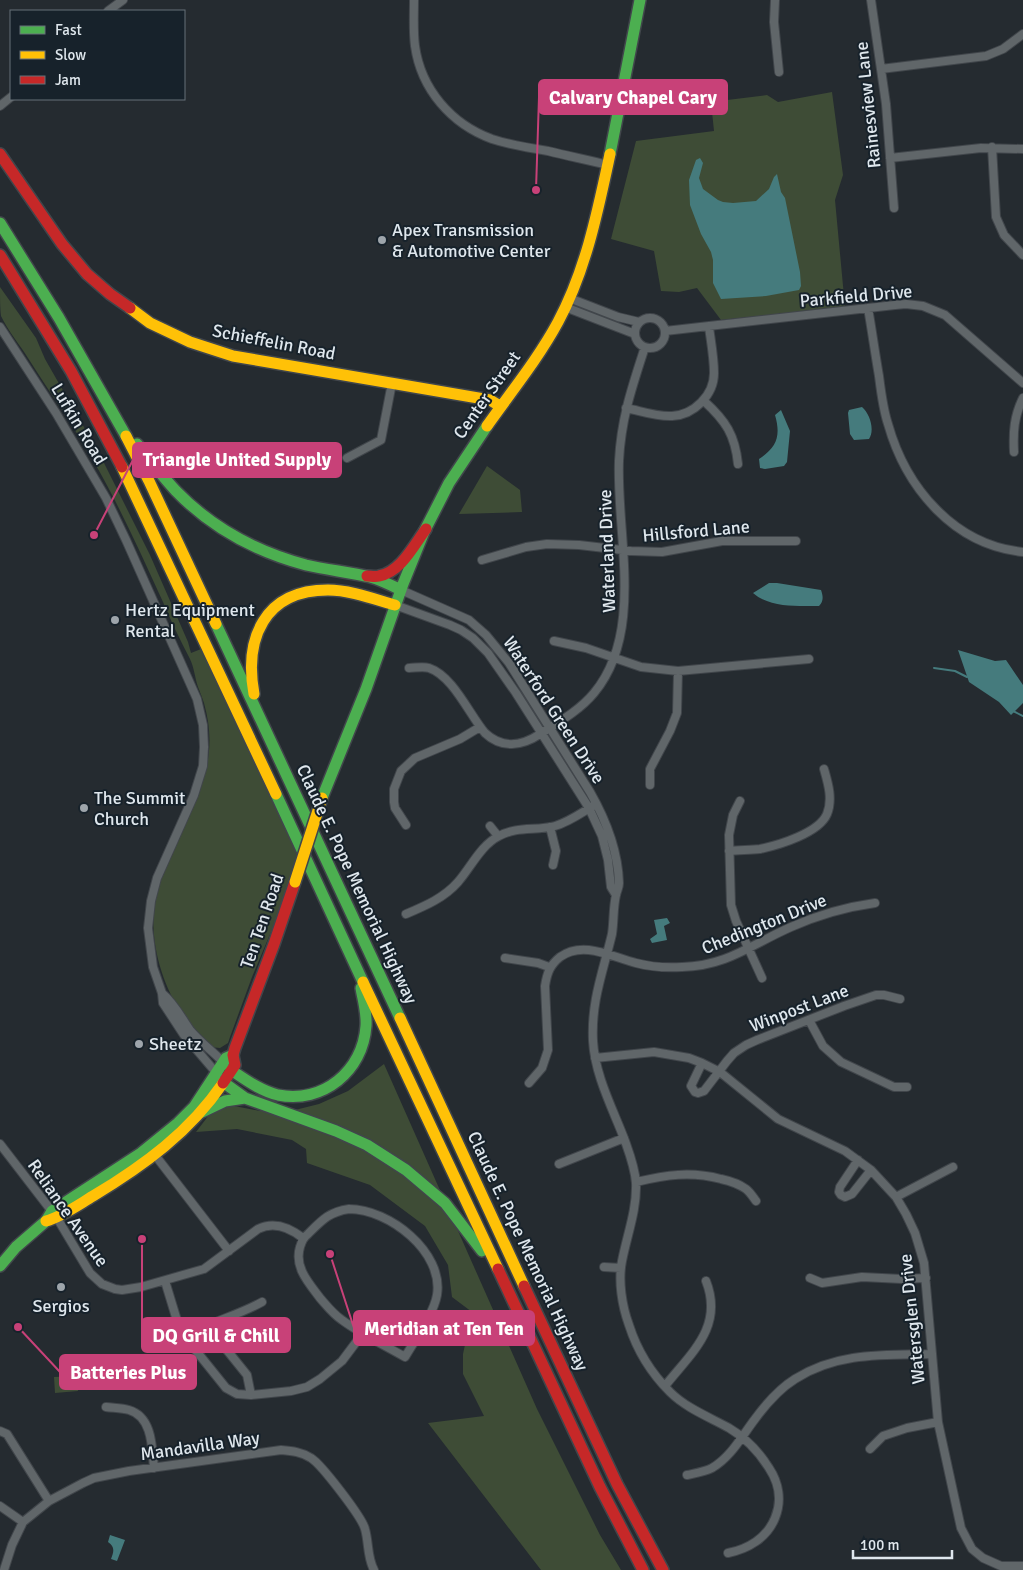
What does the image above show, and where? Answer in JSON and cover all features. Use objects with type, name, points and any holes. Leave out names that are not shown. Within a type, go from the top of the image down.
[{"type":"main road","name":"Center Street","points":[[322,798],[365,690],[395,605],[426,529],[448,484],[481,432],[535,358],[554,329],[567,303],[590,236],[608,165],[640,0]]},
{"type":"main road","name":"Schieffelin Road","points":[[0,154],[62,244],[87,274],[110,294],[150,323],[190,342],[233,356],[490,400],[500,406]]},
{"type":"main road","name":"Claude E. Pope Memorial Highway","points":[[0,222],[66,328],[122,428],[152,488],[617,1484],[663,1570]]},
{"type":"main road","name":"Claude E. Pope Memorial Highway","points":[[0,254],[71,371],[119,460],[160,544],[501,1278],[600,1487],[643,1570]]},
{"type":"main road","points":[[122,428],[175,490],[212,522],[263,551],[280,558],[325,570],[380,576],[400,563],[426,529]]},
{"type":"main road","points":[[367,576],[402,590]]},
{"type":"main road","points":[[256,709],[250,660],[254,641],[261,624],[282,602],[305,592],[330,590],[368,597],[395,605]]},
{"type":"main road","name":"Ten Ten Road","points":[[52,1217],[133,1171],[155,1155],[202,1112],[227,1066],[234,1065],[233,1055],[295,882],[322,798]]},
{"type":"main road","points":[[227,1066],[259,1088],[289,1097],[301,1097],[318,1093],[340,1081],[352,1069],[364,1041],[366,1012],[357,968]]},
{"type":"main road","points":[[220,1077],[245,1098],[336,1131],[367,1145],[406,1170],[428,1187],[444,1203],[464,1226],[501,1278]]},
{"type":"main road","name":"Ten Ten Road","points":[[0,1266],[16,1247],[52,1217],[158,1140],[194,1107],[220,1077]]},
{"type":"main road","points":[[202,1112],[225,1101],[245,1098]]},
{"type":"street","points":[[109,10],[123,0]]},
{"type":"street","points":[[414,0],[415,46],[418,59],[429,86],[448,112],[465,125],[491,138],[608,165]]},
{"type":"street","points":[[775,0],[774,22],[779,72]]},
{"type":"street","name":"Rainesview Lane","points":[[871,0],[886,110],[894,208]]},
{"type":"street","points":[[881,69],[986,56],[1003,49],[1023,34]]},
{"type":"street","points":[[0,106],[10,98]]},
{"type":"street","points":[[992,148],[996,218],[1004,236],[1023,255]]},
{"type":"street","points":[[890,158],[992,148],[1023,149]]},
{"type":"street","points":[[567,303],[639,322],[648,318],[657,319],[661,322],[665,331],[665,336],[660,345],[655,348],[645,347],[638,342],[635,334],[639,322]]},
{"type":"street","points":[[567,303],[635,334]]},
{"type":"street","name":"Parkfield Drive","points":[[665,331],[906,304],[923,306],[938,311],[953,320],[1023,383]]},
{"type":"street","points":[[868,308],[887,422],[897,449],[911,476],[936,509],[958,529],[989,545],[1023,552]]},
{"type":"street","points":[[626,408],[656,415],[674,416],[690,411],[704,401],[712,384],[714,373],[709,326]]},
{"type":"street","name":"Lufkin Road","points":[[0,327],[56,413],[106,498],[198,700],[203,725],[204,747],[202,766],[194,795],[157,878],[148,928],[150,954],[162,993],[163,1003],[184,1035],[220,1077]]},
{"type":"street","name":"Waterland Drive","points":[[480,727],[491,738],[508,744],[526,742],[574,712],[594,693],[614,659],[623,629],[624,614],[619,464],[622,426],[634,379],[645,347]]},
{"type":"street","points":[[347,458],[381,440],[392,383]]},
{"type":"street","points":[[1014,452],[1014,425],[1018,408],[1023,398]]},
{"type":"street","points":[[704,401],[730,430],[736,448],[738,464]]},
{"type":"street","name":"Hillsford Lane","points":[[482,560],[514,550],[547,544],[662,552],[722,541],[796,541]]},
{"type":"street","name":"Waterford Green Drive","points":[[402,590],[469,620],[486,635],[508,663],[545,731]]},
{"type":"street","name":"Waterford Green Drive","points":[[395,605],[450,625],[473,638],[488,653],[545,731],[610,836],[620,886],[616,895],[614,919],[593,1011],[595,1058],[599,1075],[624,1138],[636,1182],[634,1209],[621,1268],[625,1311],[633,1337],[652,1371],[665,1386],[685,1404],[742,1437],[755,1449],[773,1474],[778,1488],[778,1506],[773,1524],[760,1538],[749,1546],[728,1553]]},
{"type":"street","points":[[554,641],[586,648],[641,667],[678,671],[809,658]]},
{"type":"street","points":[[406,825],[395,808],[394,802],[394,789],[400,771],[414,758],[460,739],[480,727],[453,687],[440,674],[428,667],[409,668]]},
{"type":"street","points":[[650,784],[650,769],[670,731],[677,713],[678,671]]},
{"type":"street","points":[[729,851],[760,848],[791,839],[816,827],[827,814],[830,798],[824,769]]},
{"type":"street","points":[[740,801],[730,826],[731,905],[736,921],[762,978]]},
{"type":"street","points":[[406,914],[444,895],[457,883],[487,845],[498,836],[523,829],[550,827],[572,818],[593,806]]},
{"type":"street","points":[[827,814],[836,817]]},
{"type":"street","points":[[490,826],[498,836]]},
{"type":"street","points":[[550,827],[556,851],[553,865]]},
{"type":"street","name":"Chedington Drive","points":[[550,967],[561,957],[573,950],[591,950],[650,966],[694,967],[716,962],[748,949],[789,927],[810,919],[833,911],[875,903]]},
{"type":"street","points":[[505,958],[538,963],[550,967],[545,986],[548,1050],[542,1068],[529,1083]]},
{"type":"street","name":"Lufkin Road","points":[[162,993],[168,998],[205,1047],[227,1066]]},
{"type":"street","name":"Winpost Lane","points":[[702,1063],[691,1086],[698,1093],[704,1092],[727,1061],[746,1045],[844,1006],[876,996],[884,995],[900,999]]},
{"type":"street","points":[[809,1020],[823,1046],[841,1062],[894,1087],[907,1087]]},
{"type":"street","name":"Watersglen Drive","points":[[595,1058],[654,1052],[689,1058],[702,1063],[720,1072],[778,1119],[834,1144],[858,1160],[871,1170],[896,1197],[906,1214],[920,1247],[926,1278],[938,1422],[961,1528],[967,1542],[977,1554],[996,1564],[1007,1567],[1023,1566]]},
{"type":"street","points":[[559,1164],[624,1138]]},
{"type":"street","name":"Reliance Avenue","points":[[0,1144],[77,1249],[93,1278],[115,1289],[141,1288],[204,1270],[258,1229],[270,1225],[289,1229],[303,1238]]},
{"type":"street","points":[[155,1155],[229,1251]]},
{"type":"street","points":[[858,1160],[840,1187],[839,1192],[841,1195],[845,1197],[852,1194],[871,1170]]},
{"type":"street","points":[[896,1197],[953,1167]]},
{"type":"street","points":[[636,1182],[679,1174],[709,1176],[740,1185],[748,1190],[756,1201]]},
{"type":"street","points":[[358,1209],[366,1210],[389,1222],[418,1242],[434,1269],[438,1288],[435,1305],[405,1357],[340,1319],[331,1310],[302,1274],[299,1267],[298,1255],[303,1238],[330,1214],[336,1211],[358,1209]]},
{"type":"street","points":[[604,1267],[621,1268]]},
{"type":"street","points":[[810,1278],[822,1283],[862,1278],[926,1278]]},
{"type":"street","points":[[165,1281],[179,1327],[184,1337],[226,1388],[237,1394],[251,1395],[291,1391],[314,1384],[342,1361],[363,1333]]},
{"type":"street","points":[[665,1386],[699,1345],[705,1333],[711,1308],[711,1294],[706,1281]]},
{"type":"street","points":[[184,1337],[205,1325],[212,1324],[262,1302]]},
{"type":"street","points":[[212,1324],[222,1344],[247,1375],[251,1395]]},
{"type":"street","points":[[687,1475],[701,1472],[716,1465],[727,1456],[767,1403],[780,1390],[808,1372],[829,1363],[849,1358],[878,1355],[932,1354]]},
{"type":"street","points":[[106,1407],[135,1412],[143,1420],[149,1433],[154,1468]]},
{"type":"street","points":[[870,1448],[879,1438],[889,1434],[938,1422]]},
{"type":"street","points":[[0,1431],[6,1434],[49,1502]]},
{"type":"street","name":"Mandavilla Way","points":[[4,1570],[12,1545],[24,1522],[49,1502],[72,1488],[94,1478],[122,1472],[281,1450],[306,1455],[319,1465],[362,1519],[370,1562],[374,1570]]},
{"type":"street","points":[[0,1506],[24,1522]]},
{"type":"green space","points":[[832,92],[843,175],[835,200],[845,307],[721,320],[697,288],[679,292],[661,291],[654,251],[611,239],[636,141],[714,131],[711,102],[767,95],[778,102]]},
{"type":"green space","points":[[0,287],[36,338],[45,359],[101,457],[150,555],[191,653],[201,649],[298,856],[279,913],[252,977],[228,1043],[220,1048],[209,1047],[191,1028],[172,996],[165,981],[156,948],[153,915],[155,898],[162,874],[203,780],[209,744],[204,703],[193,665],[113,496],[78,435],[1,316]]},
{"type":"green space","points":[[487,466],[520,490],[522,512],[459,514]]},
{"type":"green space","points":[[384,1064],[537,1409],[600,1535],[621,1570],[541,1570],[428,1423],[484,1416],[463,1374],[463,1354],[472,1312],[452,1297],[448,1265],[425,1226],[370,1185],[307,1163],[306,1149],[292,1140],[237,1129],[196,1132],[209,1115],[229,1105],[260,1111],[295,1110],[319,1104],[348,1091]]},
{"type":"green space","points":[[77,1376],[78,1391],[55,1393],[54,1377]]},
{"type":"water","points":[[700,158],[703,163],[699,178],[703,189],[723,202],[756,201],[769,189],[777,174],[781,192],[785,198],[800,272],[801,286],[799,290],[766,296],[721,299],[713,283],[711,252],[701,234],[690,205],[689,180],[696,160]]},
{"type":"water","points":[[862,407],[871,422],[872,431],[869,439],[854,440],[850,434],[848,413],[849,410]]},
{"type":"water","points":[[781,410],[790,431],[787,462],[784,466],[760,468],[759,459],[770,450],[776,440],[778,429],[775,415]]},
{"type":"water","points":[[769,583],[821,590],[822,602],[819,606],[776,604],[753,593]]},
{"type":"water","points":[[958,650],[995,661],[1006,660],[1023,685],[1023,703],[1011,715],[999,702],[969,682]]},
{"type":"water","points":[[667,918],[670,923],[664,926],[667,940],[652,943],[650,939],[657,934],[654,920]]},
{"type":"water","points":[[110,1535],[125,1540],[117,1561],[111,1559],[113,1549],[108,1542]]},
{"type":"waterway","points":[[934,668],[955,671],[967,677]]},
{"type":"waterway","points":[[1013,711],[1023,716]]},
{"type":"traffic: fast","points":[[610,154],[640,0]]},
{"type":"traffic: fast","points":[[0,223],[59,318],[126,436]]},
{"type":"traffic: fast","points":[[322,798],[366,689],[403,584],[424,532],[449,483],[487,426]]},
{"type":"traffic: fast","points":[[137,444],[176,491],[204,516],[236,537],[288,560],[314,567],[370,577],[401,590]]},
{"type":"traffic: fast","points":[[216,624],[400,1018]]},
{"type":"traffic: fast","points":[[276,794],[363,982]]},
{"type":"traffic: fast","points":[[231,1070],[260,1088],[278,1095],[295,1096],[310,1094],[325,1089],[338,1081],[349,1070],[363,1042],[366,1021],[361,988]]},
{"type":"traffic: fast","points":[[0,1266],[16,1247],[46,1221],[52,1211],[141,1153],[178,1123],[194,1107],[226,1058],[233,1055]]},
{"type":"traffic: fast","points":[[223,1082],[245,1098],[336,1131],[367,1145],[406,1170],[445,1203],[482,1251]]},
{"type":"traffic: fast","points":[[202,1112],[225,1101],[245,1098]]},
{"type":"traffic: slow","points":[[487,426],[542,349],[568,302],[590,240],[610,154]]},
{"type":"traffic: slow","points":[[130,308],[150,323],[190,342],[233,356],[490,400],[500,406]]},
{"type":"traffic: slow","points":[[126,436],[216,624]]},
{"type":"traffic: slow","points":[[122,467],[276,794]]},
{"type":"traffic: slow","points":[[254,694],[252,655],[256,637],[263,621],[274,608],[288,599],[306,592],[336,590],[362,595],[395,605]]},
{"type":"traffic: slow","points":[[295,882],[322,798]]},
{"type":"traffic: slow","points":[[363,982],[498,1269]]},
{"type":"traffic: slow","points":[[400,1018],[524,1286]]},
{"type":"traffic: slow","points":[[46,1221],[76,1207],[112,1185],[164,1147],[196,1117],[223,1083]]},
{"type":"traffic: jam","points":[[0,154],[62,244],[87,274],[130,308]]},
{"type":"traffic: jam","points":[[0,255],[71,371],[122,467]]},
{"type":"traffic: jam","points":[[367,576],[379,576],[394,569],[406,557],[426,529]]},
{"type":"traffic: jam","points":[[223,1083],[235,1065],[233,1055],[235,1048],[295,882]]},
{"type":"traffic: jam","points":[[498,1269],[600,1487],[643,1570]]},
{"type":"traffic: jam","points":[[524,1286],[617,1484],[663,1570]]},
{"type":"place","name":"Calvary Chapel Cary","points":[[536,190]]},
{"type":"place","name":"Apex Transmission & Automotive Center","points":[[382,240]]},
{"type":"place","name":"Triangle United Supply","points":[[94,535]]},
{"type":"place","name":"Hertz Equipment Rental","points":[[115,620]]},
{"type":"place","name":"The Summit Church","points":[[84,808]]},
{"type":"place","name":"Sheetz","points":[[139,1044]]},
{"type":"place","name":"DQ Grill & Chill","points":[[142,1239]]},
{"type":"place","name":"Meridian at Ten Ten","points":[[330,1254]]},
{"type":"place","name":"Sergios","points":[[61,1287]]},
{"type":"place","name":"Batteries Plus","points":[[18,1327]]}]
